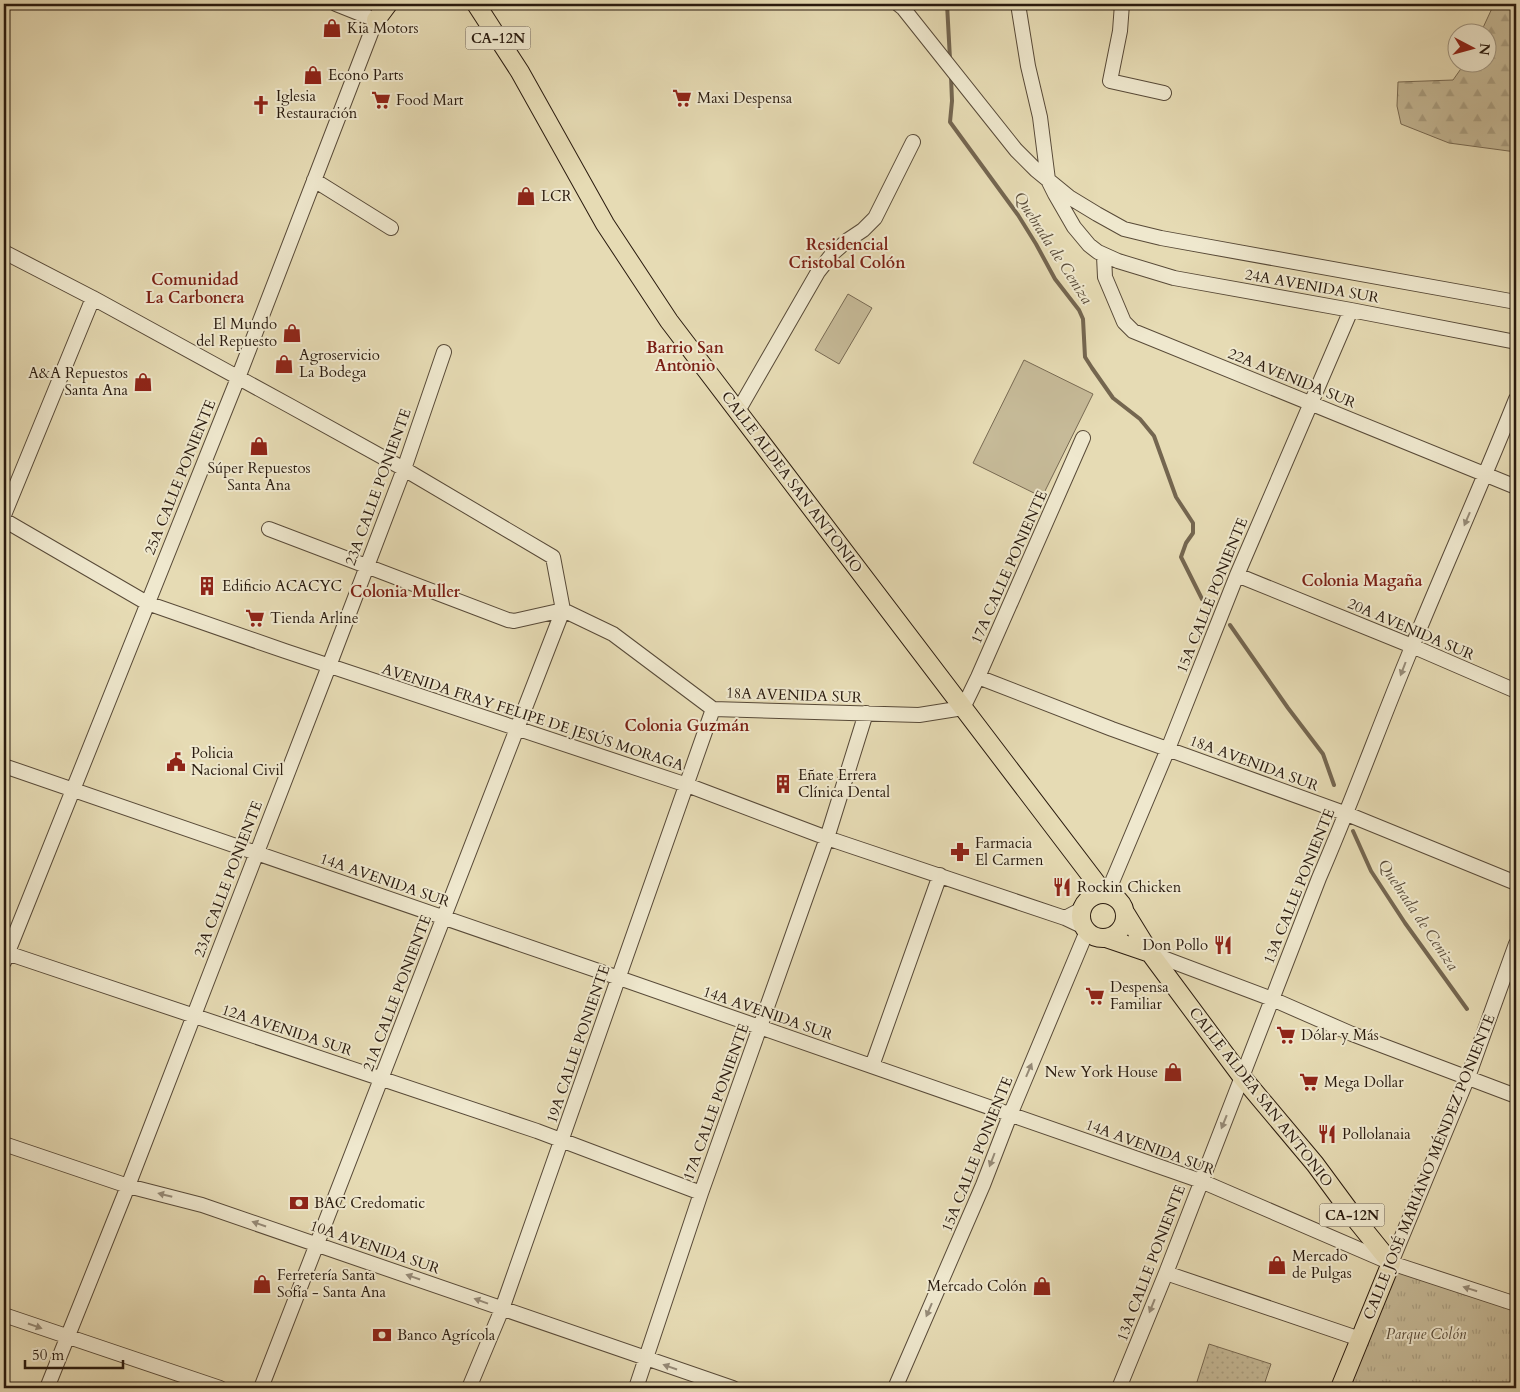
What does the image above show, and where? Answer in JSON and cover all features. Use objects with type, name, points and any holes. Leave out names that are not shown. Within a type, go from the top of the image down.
[{"type":"main road","points":[[379,12],[388,4]]},
{"type":"main road","name":"CALLE ALDEA SAN ANTONIO","points":[[476,4],[520,72],[605,224],[669,321],[1084,868],[1095,899]]},
{"type":"main road","points":[[1106,938],[1123,927],[1126,914],[1124,906],[1114,896],[1095,899],[1081,915],[1086,929],[1093,936],[1106,938],[1150,953]]},
{"type":"main road","name":"CALLE ALDEA SAN ANTONIO","points":[[1126,914],[1150,953],[1242,1077],[1315,1164],[1392,1264]]},
{"type":"main road","name":"CALLE JOSÉ MARIANO MÉNDEZ PONIENTE","points":[[1340,1388],[1392,1264]]},
{"type":"street","points":[[336,4],[379,12]]},
{"type":"street","points":[[898,4],[1016,150],[1036,170],[1069,197],[1124,229],[1142,234],[1516,302]]},
{"type":"street","points":[[1018,4],[1028,66],[1040,117],[1048,180],[1074,227],[1089,245],[1104,256]]},
{"type":"street","points":[[1122,4],[1120,31],[1110,81],[1164,93]]},
{"type":"street","name":"25A CALLE PONIENTE","points":[[5,956],[238,378],[379,12]]},
{"type":"street","points":[[738,411],[818,272],[833,253],[863,230],[874,218],[913,142]]},
{"type":"street","points":[[314,180],[391,228]]},
{"type":"street","points":[[4,252],[93,298],[404,469],[553,557],[563,610],[514,621],[508,620],[269,529]]},
{"type":"street","name":"24A AVENIDA SUR","points":[[1104,256],[1174,278],[1516,342]]},
{"type":"street","name":"22A AVENIDA SUR","points":[[1104,256],[1105,276],[1124,322],[1133,331],[1516,487]]},
{"type":"street","points":[[4,515],[93,298]]},
{"type":"street","name":"15A CALLE PONIENTE","points":[[1095,899],[1168,749],[1237,575],[1351,310]]},
{"type":"street","name":"23A CALLE PONIENTE","points":[[47,1388],[128,1186],[329,666],[404,469],[444,352]]},
{"type":"street","name":"13A CALLE PONIENTE","points":[[1119,1388],[1412,646],[1516,399]]},
{"type":"street","name":"17A CALLE PONIENTE","points":[[963,708],[1083,438]]},
{"type":"street","name":"AVENIDA FRAY FELIPE DE JESÚS MORAGA","points":[[4,520],[147,602],[329,666],[686,785],[827,838],[1065,918],[1086,929]]},
{"type":"street","name":"20A AVENIDA SUR","points":[[1237,575],[1412,646],[1516,691]]},
{"type":"street","name":"18A AVENIDA SUR","points":[[563,610],[613,634],[714,709],[920,715],[963,708]]},
{"type":"street","name":"21A CALLE PONIENTE","points":[[261,1388],[563,610]]},
{"type":"street","name":"18A AVENIDA SUR","points":[[978,677],[1112,729],[1346,814],[1516,883]]},
{"type":"street","name":"19A CALLE PONIENTE","points":[[469,1388],[502,1309],[714,709]]},
{"type":"street","name":"17A CALLE PONIENTE","points":[[636,1388],[701,1192],[827,838],[866,713]]},
{"type":"street","name":"14A AVENIDA SUR","points":[[4,766],[1201,1181],[1392,1264],[1516,1304]]},
{"type":"street","points":[[872,1066],[940,875]]},
{"type":"street","points":[[1065,918],[1095,899]]},
{"type":"street","name":"15A CALLE PONIENTE","points":[[895,1388],[983,1185],[1086,929]]},
{"type":"street","name":"CALLE JOSÉ MARIANO MÉNDEZ PONIENTE","points":[[1392,1264],[1468,1077],[1516,944]]},
{"type":"street","points":[[1150,953],[1272,999],[1352,1034],[1516,1096]]},
{"type":"street","name":"12A AVENIDA SUR","points":[[5,956],[382,1078],[562,1140],[701,1192]]},
{"type":"street","name":"10A AVENIDA SUR","points":[[4,1144],[128,1186],[202,1204],[733,1388]]},
{"type":"street","points":[[1166,1273],[1360,1339]]},
{"type":"street","points":[[4,1314],[220,1388]]},
{"type":"green space","points":[[1494,4],[1516,4],[1516,152],[1449,143],[1401,124],[1397,106],[1398,82],[1453,80],[1459,72],[1498,72],[1498,22],[1486,22]]},
{"type":"green space","points":[[848,294],[872,308],[839,364],[815,350]]},
{"type":"green space","points":[[1024,360],[1093,394],[1042,497],[973,463]]},
{"type":"green space","name":"Parque Colón","points":[[1406,1267],[1516,1307],[1516,1388],[1346,1388],[1392,1271]]},
{"type":"green space","points":[[1209,1344],[1271,1364],[1263,1388],[1195,1388]]},
{"type":"waterway","name":"Quebrada de Ceniza","points":[[947,4],[950,59]]},
{"type":"waterway","name":"Quebrada de Ceniza","points":[[951,76],[952,101],[950,122],[1018,215],[1055,279],[1079,310],[1083,319],[1085,357],[1092,368],[1113,398],[1140,419],[1154,436],[1176,497],[1193,523],[1193,533],[1186,543],[1181,557],[1202,599]]},
{"type":"waterway","name":"Quebrada de Ceniza","points":[[1230,625],[1323,754],[1334,785]]},
{"type":"waterway","name":"Quebrada de Ceniza","points":[[1353,831],[1371,871],[1405,923],[1467,1009]]},
{"type":"place","name":"Kia Motors","points":[[332,28]]},
{"type":"place","name":"Econo Parts","points":[[313,75]]},
{"type":"place","name":"Maxi Despensa","points":[[682,98]]},
{"type":"place","name":"Food Mart","points":[[381,100]]},
{"type":"place","name":"Iglesia Restauración","points":[[261,105]]},
{"type":"place","name":"LCR","points":[[526,196]]},
{"type":"place","name":"El Mundo del Repuesto","points":[[292,333]]},
{"type":"place","name":"Agroservicio La Bodega","points":[[284,364]]},
{"type":"place","name":"A&A Repuestos Santa Ana","points":[[143,382]]},
{"type":"place","name":"Súper Repuestos Santa Ana","points":[[259,446]]},
{"type":"place","name":"Edificio ACACYC","points":[[207,586]]},
{"type":"place","name":"Tienda Arline","points":[[255,618]]},
{"type":"place","name":"Policia Nacional Civil","points":[[176,762]]},
{"type":"place","name":"Eñate Errera Clínica Dental","points":[[783,784]]},
{"type":"place","name":"Farmacia El Carmen","points":[[960,852]]},
{"type":"place","name":"Rockin Chicken","points":[[1062,887]]},
{"type":"place","name":"Don Pollo","points":[[1223,945]]},
{"type":"place","name":"Despensa Familiar","points":[[1095,996]]},
{"type":"place","name":"Dólar y Más","points":[[1286,1035]]},
{"type":"place","name":"New York House","points":[[1173,1072]]},
{"type":"place","name":"Mega Dollar","points":[[1309,1082]]},
{"type":"place","name":"Pollolanaia","points":[[1327,1134]]},
{"type":"place","name":"BAC Credomatic","points":[[299,1203]]},
{"type":"place","name":"Mercado de Pulgas","points":[[1277,1265]]},
{"type":"place","name":"Ferretería Santa Sofía - Santa Ana","points":[[262,1284]]},
{"type":"place","name":"Mercado Colón","points":[[1042,1286]]},
{"type":"place","name":"Banco Agrícola","points":[[382,1335]]},
{"type":"district","name":"Residencial Cristobal Colón","points":[[847,254]]},
{"type":"district","name":"Comunidad La Carbonera","points":[[195,289]]},
{"type":"district","name":"Barrio San Antonio","points":[[685,357]]},
{"type":"district","name":"Colonia Magaña","points":[[1362,581]]},
{"type":"district","name":"Colonia Muller","points":[[405,592]]},
{"type":"district","name":"Colonia Guzmán","points":[[687,726]]}]
